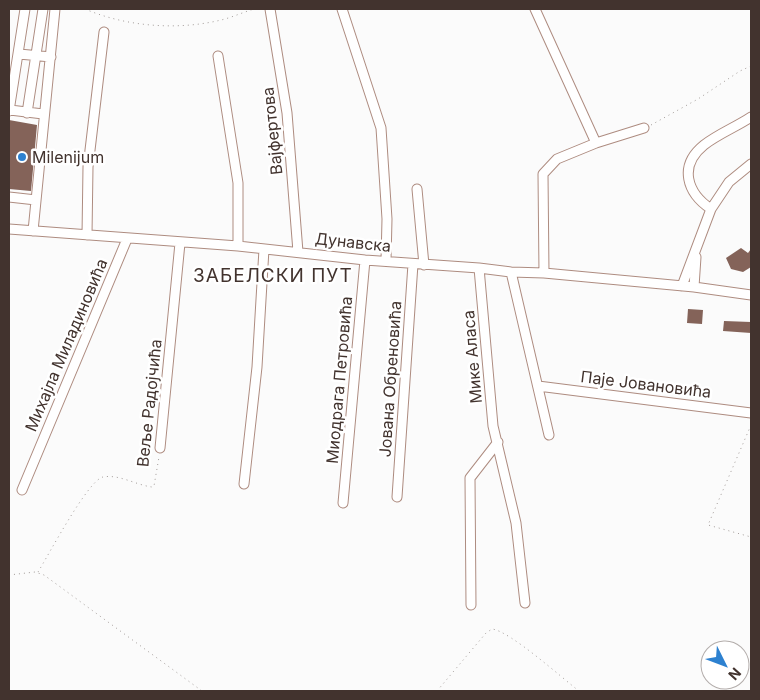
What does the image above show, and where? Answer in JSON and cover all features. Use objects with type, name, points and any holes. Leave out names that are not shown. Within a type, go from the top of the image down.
[{"type":"street","points":[[25,9],[9,110],[44,114]]},
{"type":"street","points":[[27,113],[43,9]]},
{"type":"street","points":[[33,231],[56,9]]},
{"type":"street","name":"Вајфертова","points":[[270,9],[287,113],[298,252]]},
{"type":"street","points":[[342,9],[381,128],[387,219],[386,261]]},
{"type":"street","points":[[535,9],[596,143]]},
{"type":"street","points":[[88,235],[88,167],[104,32]]},
{"type":"street","points":[[19,54],[51,57]]},
{"type":"street","points":[[218,56],[238,183],[238,246]]},
{"type":"street","points":[[712,209],[701,202],[690,185],[688,173],[691,163],[696,153],[706,143],[751,117]]},
{"type":"street","points":[[544,273],[543,174],[557,159],[596,143],[644,128]]},
{"type":"street","points":[[682,286],[712,209],[729,182],[751,164]]},
{"type":"street","points":[[417,189],[424,264]]},
{"type":"street","points":[[9,197],[36,200]]},
{"type":"street","name":"Дунавска","points":[[9,229],[238,246],[365,260],[544,273],[694,287],[751,295]]},
{"type":"street","name":"Михајла Миладиновића","points":[[22,490],[128,239]]},
{"type":"street","name":"Веље Радојчића","points":[[160,448],[180,243]]},
{"type":"street","points":[[694,287],[697,244]]},
{"type":"street","points":[[244,484],[257,367],[264,249]]},
{"type":"street","name":"Миодрага Петровића","points":[[343,503],[365,260]]},
{"type":"street","name":"Јована Обреновића","points":[[397,497],[413,264]]},
{"type":"street","name":"Мике Аласа","points":[[479,268],[488,350],[493,426],[516,523],[525,603]]},
{"type":"street","points":[[512,272],[549,434]]},
{"type":"street","name":"Паје Јовановића","points":[[538,386],[751,413]]},
{"type":"street","points":[[471,605],[470,478],[498,442]]},
{"type":"path","points":[[85,9],[123,20],[169,26],[216,21],[254,9]]},
{"type":"path","points":[[644,128],[698,99],[740,70],[751,66]]},
{"type":"path","points":[[751,425],[708,525],[751,537]]},
{"type":"path","name":"Веље Радојчића","points":[[38,573],[79,504],[99,478],[115,477],[147,487],[154,486],[160,448]]},
{"type":"path","points":[[9,574],[38,573],[44,575],[202,691]]},
{"type":"path","points":[[436,691],[486,633],[492,629],[497,630],[523,646],[580,691]]},
{"type":"building","name":"Milenijum","points":[[9,120],[37,125],[31,191],[9,189]]},
{"type":"building","points":[[741,248],[748,253],[751,249],[751,267],[743,272],[731,269],[726,258]]},
{"type":"building","points":[[688,309],[703,310],[702,324],[687,323]]},
{"type":"building","points":[[724,321],[751,322],[751,333],[723,331]]},
{"type":"place","name":"Milenijum","points":[[22,157]]},
{"type":"district","name":"ЗАБЕЛСКИ ПУТ","points":[[273,275]]}]
